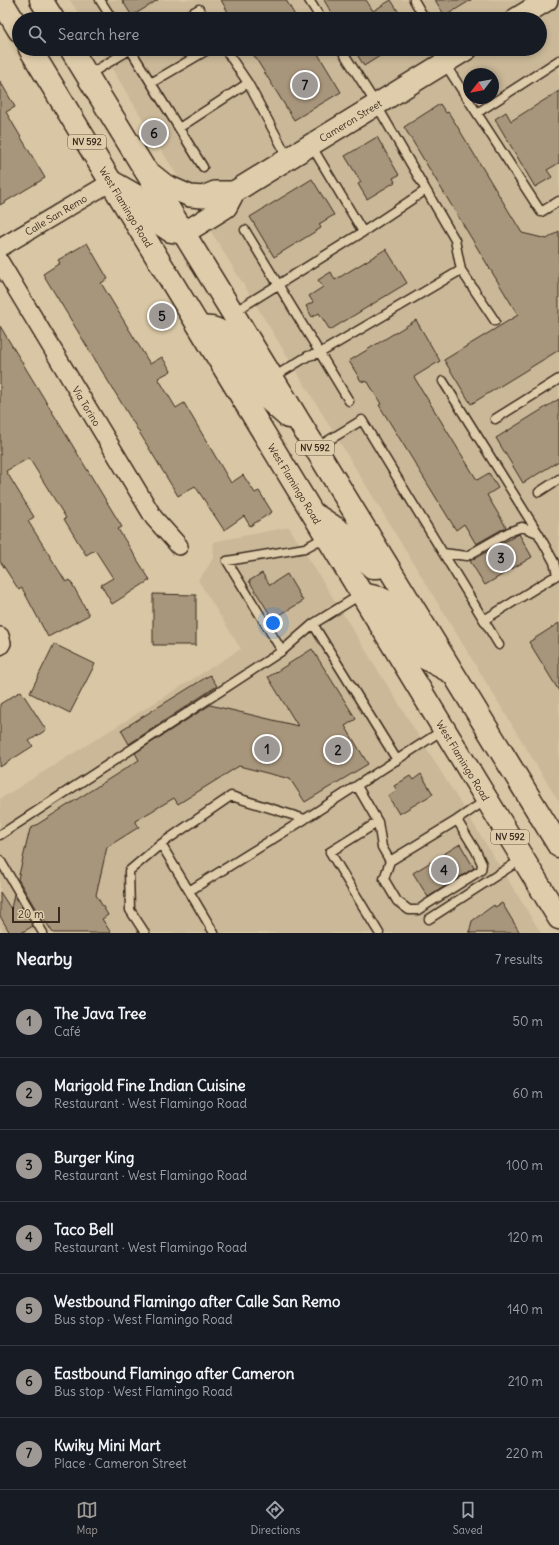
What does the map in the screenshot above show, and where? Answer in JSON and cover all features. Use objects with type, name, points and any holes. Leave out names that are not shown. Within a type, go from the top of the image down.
[{"type":"main road","points":[[1,0],[12,18]]},
{"type":"main road","points":[[41,0],[49,12]]},
{"type":"main road","name":"West Flamingo Road","points":[[34,56],[488,799],[559,918]]},
{"type":"main road","name":"NV 592","points":[[75,56],[559,846]]},
{"type":"main road","points":[[111,182],[140,198],[154,218],[162,225],[171,231],[184,233]]},
{"type":"main road","points":[[200,328],[207,327],[221,331],[227,336],[259,391],[311,441]]},
{"type":"main road","points":[[313,513],[346,535],[356,550],[372,567],[378,567],[386,564]]},
{"type":"main road","points":[[362,594],[380,598],[388,602],[396,612],[423,656],[452,673]]},
{"type":"street","points":[[527,12],[547,0]]},
{"type":"street","name":"Cameron Street","points":[[184,233],[226,207],[234,192],[453,56]]},
{"type":"street","points":[[142,165],[165,185],[190,196],[203,197],[215,192],[234,192]]},
{"type":"street","name":"Calle San Remo","points":[[0,248],[111,182]]},
{"type":"street","name":"Via Torino","points":[[0,262],[154,518],[179,546]]},
{"type":"lane","points":[[100,0],[108,12]]},
{"type":"lane","points":[[309,0],[317,12]]},
{"type":"lane","points":[[414,0],[421,12]]},
{"type":"lane","points":[[87,75],[118,56]]},
{"type":"lane","points":[[134,56],[203,167]]},
{"type":"lane","points":[[151,83],[197,56]]},
{"type":"lane","points":[[230,56],[248,83],[289,158]]},
{"type":"lane","points":[[345,56],[376,104],[455,240],[462,270],[494,321]]},
{"type":"lane","points":[[447,59],[476,113],[541,212],[559,200]]},
{"type":"lane","points":[[476,113],[559,60]]},
{"type":"lane","points":[[179,128],[248,83]]},
{"type":"lane","points":[[311,145],[362,232]]},
{"type":"lane","points":[[232,312],[278,285],[426,190]]},
{"type":"lane","points":[[246,230],[349,401]]},
{"type":"lane","points":[[272,378],[308,356],[320,353],[462,270]]},
{"type":"lane","points":[[495,419],[559,379]]},
{"type":"lane","points":[[443,381],[538,533],[554,562],[557,575],[484,620]]},
{"type":"lane","points":[[311,441],[362,420],[499,645]]},
{"type":"lane","points":[[539,492],[559,478]]},
{"type":"lane","points":[[443,553],[467,556],[509,532],[522,527],[538,533]]},
{"type":"lane","points":[[282,651],[227,561],[305,548],[327,536]]},
{"type":"lane","points":[[0,835],[282,651],[313,624],[362,594]]},
{"type":"lane","points":[[313,624],[397,760]]},
{"type":"lane","points":[[189,891],[445,729]]},
{"type":"lane","points":[[357,786],[378,822],[382,847],[390,861]]},
{"type":"lane","points":[[145,933],[130,910],[129,871],[161,844],[231,796],[305,819]]},
{"type":"lane","points":[[457,820],[476,851],[482,864],[481,870],[418,910],[409,910],[397,900],[384,879],[390,861],[488,799]]},
{"type":"lane","points":[[378,822],[330,852],[379,933]]},
{"type":"lane","points":[[161,844],[214,933]]},
{"type":"lane","points":[[429,919],[523,858]]},
{"type":"lane","points":[[0,860],[44,933]]},
{"type":"shaded area","points":[[70,0],[559,0],[559,802],[104,56],[547,56],[547,12],[78,12]]},
{"type":"shaded area","points":[[289,527],[541,933],[4,933],[0,927],[0,799],[241,649],[198,580],[214,556],[213,542]]},
{"type":"building","points":[[122,0],[158,0],[138,12],[130,12]]},
{"type":"building","points":[[221,0],[286,0],[293,12],[228,12]]},
{"type":"building","points":[[324,0],[366,0],[373,11],[391,0],[399,12],[331,12]]},
{"type":"building","points":[[435,0],[471,0],[452,12],[442,12]]},
{"type":"building","points":[[254,56],[319,56],[341,92],[294,120]]},
{"type":"building","points":[[358,56],[380,56],[364,66]]},
{"type":"building","points":[[0,81],[15,107],[6,112],[45,178],[0,205]]},
{"type":"building","points":[[559,91],[559,163],[547,170],[552,177],[535,187],[495,119],[506,112],[511,121]]},
{"type":"building","points":[[440,104],[454,121],[522,233],[547,239],[559,231],[559,350],[471,404],[444,360],[518,315],[404,127]]},
{"type":"building","points":[[377,137],[399,175],[393,178],[395,182],[367,199],[358,184],[361,182],[345,156]]},
{"type":"building","points":[[312,179],[334,215],[319,224],[321,228],[274,257],[250,217]]},
{"type":"building","points":[[87,243],[108,279],[101,283],[150,364],[162,357],[171,371],[158,378],[176,408],[184,403],[231,483],[243,475],[255,493],[259,491],[272,512],[250,526],[244,516],[224,530],[195,486],[178,496],[43,274],[60,263],[58,260]]},
{"type":"building","points":[[386,249],[407,283],[330,330],[319,313],[312,317],[306,306],[313,302],[309,296],[323,287],[318,280],[331,272],[335,280]]},
{"type":"building","points":[[416,320],[440,361],[414,377],[477,480],[489,473],[498,488],[487,495],[506,527],[476,544],[464,524],[456,530],[379,405],[381,404],[368,382],[361,381],[349,361]]},
{"type":"building","points":[[0,326],[122,527],[118,529],[150,580],[112,604],[101,585],[113,578],[95,550],[86,555],[64,519],[66,518],[29,458],[6,471],[34,517],[28,521],[66,582],[70,580],[89,615],[48,637],[22,588],[19,590],[0,561]]},
{"type":"building","points":[[559,399],[559,461],[523,483],[496,438]]},
{"type":"building","points":[[519,534],[532,557],[485,585],[470,561]]},
{"type":"building","points":[[262,573],[270,585],[287,574],[303,601],[273,619],[249,581]]},
{"type":"building","points":[[153,594],[196,595],[196,645],[153,645]]},
{"type":"building","points":[[559,623],[559,691],[529,642]]},
{"type":"building","points":[[54,644],[95,664],[70,713],[30,693]]},
{"type":"building","points":[[312,649],[356,719],[345,726],[368,764],[305,802],[290,779],[239,766],[178,804],[174,798],[135,821],[139,827],[107,847],[96,895],[108,915],[102,919],[111,933],[53,933],[44,919],[42,920],[18,879],[30,829],[139,760],[135,753],[210,705],[298,726],[268,677]]},
{"type":"building","points":[[210,675],[217,686],[129,744],[121,730]]},
{"type":"building","points":[[21,691],[46,730],[29,741],[33,746],[0,767],[0,704]]},
{"type":"building","points":[[421,774],[433,794],[399,814],[388,796],[397,790],[394,786],[410,776],[413,780]]},
{"type":"building","points":[[460,844],[474,868],[428,897],[413,873]]},
{"type":"building","points":[[0,892],[11,909],[14,894],[33,926],[21,933],[10,933],[0,916]]},
{"type":"building","points":[[502,903],[520,933],[469,933],[472,921],[494,905],[495,907]]},
{"type":"place","name":"Kwiky Mini Mart","points":[[305,85]]},
{"type":"place","name":"Eastbound Flamingo after Cameron","points":[[154,133]]},
{"type":"place","name":"Westbound Flamingo after Calle San Remo","points":[[162,316]]},
{"type":"place","name":"Burger King","points":[[501,558]]},
{"type":"place","name":"The Java Tree","points":[[267,749]]},
{"type":"place","name":"Marigold Fine Indian Cuisine","points":[[338,750]]},
{"type":"place","name":"Taco Bell","points":[[444,870]]}]
